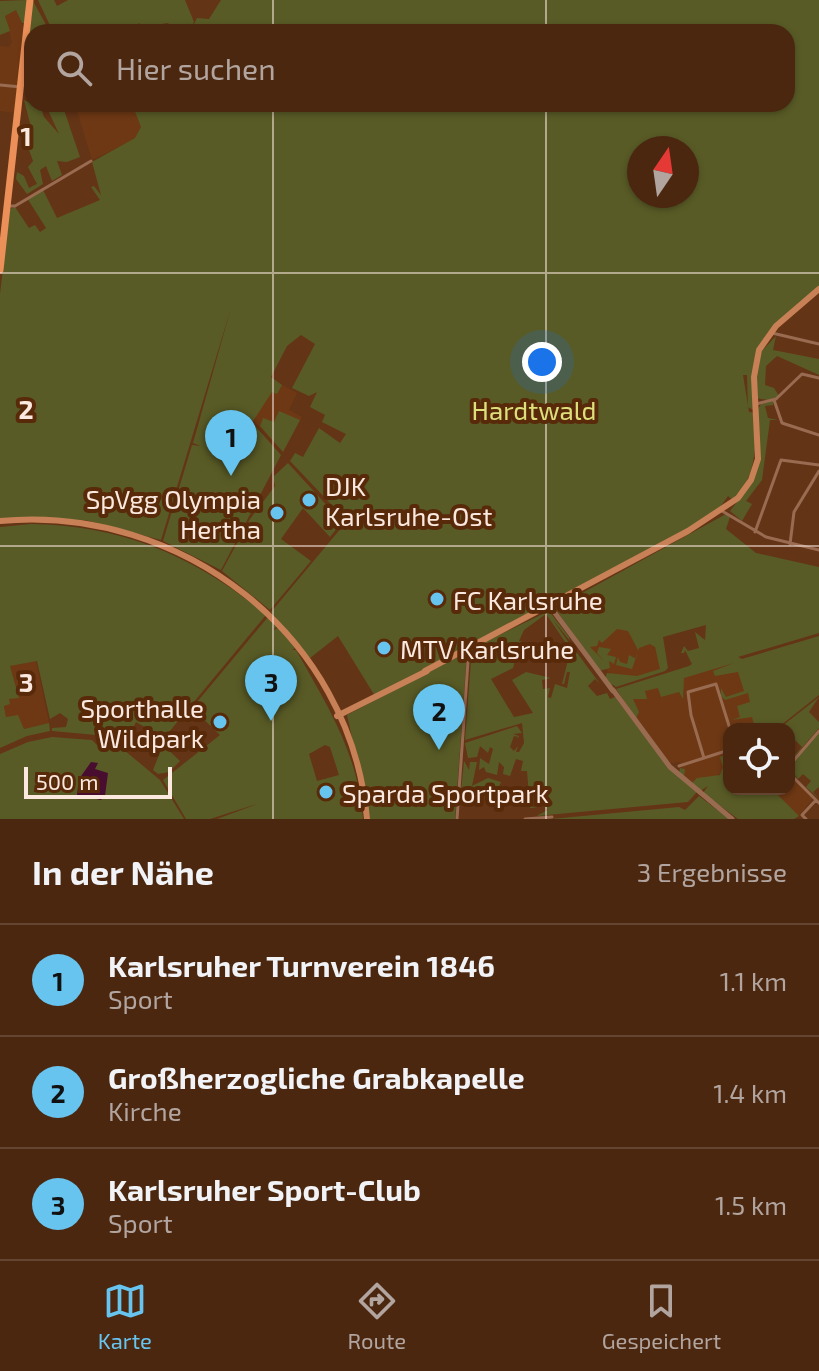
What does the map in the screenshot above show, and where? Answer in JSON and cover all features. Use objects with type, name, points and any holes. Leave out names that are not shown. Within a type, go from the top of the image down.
[{"type":"main road","points":[[28,24],[30,0]]},
{"type":"main road","points":[[0,270],[4,205],[24,58]]},
{"type":"main road","points":[[338,715],[552,604],[729,506],[747,488],[756,466],[756,359],[769,333],[819,289]]},
{"type":"main road","points":[[0,522],[64,521],[130,533],[197,560],[253,599],[300,649],[340,707],[354,707]]},
{"type":"main road","points":[[300,649],[347,730]]},
{"type":"main road","points":[[330,695],[352,746]]},
{"type":"main road","points":[[354,707],[346,717],[347,730],[367,819]]},
{"type":"street","points":[[0,85],[21,87]]},
{"type":"street","points":[[4,205],[15,205],[91,161]]},
{"type":"street","points":[[776,326],[780,335]]},
{"type":"street","points":[[769,333],[819,344]]},
{"type":"street","points":[[756,404],[774,400],[801,375],[819,378]]},
{"type":"street","points":[[774,400],[782,423],[819,435]]},
{"type":"street","points":[[755,532],[781,460],[819,465]]},
{"type":"street","points":[[790,544],[794,512],[819,471]]},
{"type":"street","points":[[729,506],[731,516]]},
{"type":"street","points":[[722,511],[755,532],[819,550]]},
{"type":"street","points":[[552,604],[554,613],[675,768],[699,793],[732,819]]},
{"type":"street","points":[[541,609],[554,613]]},
{"type":"street","points":[[457,819],[469,647]]},
{"type":"street","points":[[704,758],[688,703],[688,692],[716,684],[728,723]]},
{"type":"street","points":[[795,759],[819,731]]},
{"type":"street","points":[[675,768],[723,752]]},
{"type":"street","points":[[795,779],[818,801],[802,815],[806,819]]},
{"type":"street","points":[[525,819],[552,817]]},
{"type":"shaded area","points":[[16,9],[24,29],[15,113],[0,111],[0,46],[9,47],[12,42],[5,15]]},
{"type":"shaded area","points":[[77,112],[135,112],[141,127],[135,139],[92,160]]},
{"type":"shaded area","points":[[277,382],[297,393],[289,410],[302,417],[283,452],[249,416]]},
{"type":"shaded area","points":[[617,625],[653,643],[662,670],[634,678],[613,677],[587,647]]},
{"type":"shaded area","points":[[741,659],[760,723],[723,723],[723,771],[699,789],[685,777],[680,762],[670,763],[620,696]]},
{"type":"shaded area","points":[[36,661],[49,723],[24,729],[18,716],[6,717],[4,705],[9,699],[19,697],[10,666]]},
{"type":"shaded area","points":[[91,762],[98,763],[95,769],[108,773],[105,796],[101,800],[77,795],[79,779]]},
{"type":"shaded area","points":[[795,780],[813,798],[799,816],[778,795],[795,795]]},
{"type":"green space","points":[[28,0],[25,23],[22,23],[16,10],[5,16],[10,31],[0,35],[0,1]]},
{"type":"green space","points":[[38,0],[54,0],[57,6],[68,0],[185,0],[194,22],[193,24],[49,24]]},
{"type":"green space","name":"Hardtwald","points":[[221,0],[819,0],[819,287],[784,316],[765,337],[757,365],[755,411],[748,407],[749,412],[756,413],[754,460],[747,481],[733,500],[728,496],[716,513],[375,696],[338,636],[310,658],[271,612],[347,521],[290,461],[295,453],[303,457],[319,428],[340,443],[346,434],[322,422],[325,415],[310,407],[317,392],[309,396],[292,388],[315,344],[301,335],[287,346],[271,377],[282,385],[277,394],[272,392],[253,421],[248,418],[281,455],[221,570],[163,541],[192,445],[201,446],[193,443],[231,308],[161,540],[85,520],[0,519],[0,294],[10,209],[15,207],[29,228],[35,225],[40,232],[46,228],[27,198],[42,188],[57,218],[100,200],[91,187],[94,186],[101,195],[92,162],[135,138],[141,127],[135,112],[795,112],[795,24],[194,24],[197,18],[209,19]],"holes":[[[743,375],[747,375],[748,406]]]},
{"type":"green space","points":[[33,1],[46,24],[31,24]]},
{"type":"green space","points":[[27,112],[42,112],[59,134],[49,112],[65,112],[80,157],[67,162],[57,161],[62,175],[52,181],[46,166],[40,170],[43,184],[27,194],[16,179],[17,172],[24,176],[29,188],[37,184],[28,167],[33,161],[25,139],[33,135]]},
{"type":"green space","points":[[776,336],[773,350],[819,359],[819,375],[777,356],[766,366],[765,385],[774,388],[779,396],[773,401],[756,398],[758,355]]},
{"type":"green space","points":[[773,401],[773,405],[765,406],[768,418],[778,420],[770,420],[762,480],[746,501],[752,504],[742,521],[730,511],[752,475],[758,440],[758,409],[761,404]]},
{"type":"green space","points":[[279,411],[300,420],[283,452],[260,426],[263,418],[274,422]]},
{"type":"green space","points":[[288,463],[342,522],[330,537],[303,508],[281,539],[311,561],[270,610],[222,571],[250,519],[275,486],[273,477]]},
{"type":"green space","points":[[726,514],[730,517],[726,529],[756,553],[819,567],[819,633],[738,657],[742,659],[819,636],[819,695],[784,723],[754,723],[752,717],[732,720],[740,717],[737,706],[750,702],[748,693],[725,700],[721,696],[721,688],[726,697],[744,691],[738,672],[715,676],[713,671],[734,663],[684,678],[683,699],[679,692],[661,697],[658,688],[645,691],[647,699],[633,699],[639,712],[636,718],[616,689],[692,664],[685,650],[681,653],[684,646],[688,651],[699,648],[695,632],[705,640],[706,625],[663,637],[668,668],[665,671],[616,687],[612,684],[613,688],[605,678],[607,673],[637,676],[660,669],[655,647],[650,644],[639,648],[637,653],[628,631],[617,629],[602,643],[599,640],[597,646],[590,647],[604,661],[597,653],[599,647],[611,649],[607,655],[616,657],[614,664],[609,661],[610,668],[599,671],[555,608]]},
{"type":"green space","points":[[31,524],[96,530],[157,548],[213,576],[266,615],[164,738],[136,722],[123,748],[107,741],[103,733],[52,731],[52,728],[66,727],[68,719],[60,713],[50,719],[37,661],[10,666],[19,698],[9,699],[10,704],[4,706],[6,717],[18,715],[24,729],[49,723],[50,731],[27,736],[0,748],[0,527]]},
{"type":"green space","points":[[549,611],[569,637],[570,641],[553,620],[568,646],[546,614],[524,630],[519,641],[530,644],[527,650],[517,654],[513,668],[491,679],[514,717],[533,713],[512,680],[526,672],[551,678],[542,680],[543,689],[550,688],[548,697],[551,698],[555,684],[567,688],[570,672],[567,672],[562,684],[568,660],[572,659],[572,646],[600,684],[595,679],[588,686],[597,696],[607,693],[610,699],[615,697],[669,768],[697,792],[688,802],[536,816],[548,810],[540,803],[532,804],[532,807],[538,808],[530,808],[527,771],[521,771],[523,761],[516,759],[510,776],[503,774],[504,767],[499,762],[497,775],[486,772],[484,767],[479,770],[480,758],[489,764],[493,749],[490,747],[488,753],[480,746],[477,757],[468,758],[465,743],[517,726],[522,733],[513,734],[519,736],[517,741],[518,737],[514,736],[510,747],[514,751],[518,746],[516,752],[519,752],[524,743],[522,723],[465,740],[472,648]]},
{"type":"green space","points":[[268,617],[277,626],[273,630],[278,628],[295,648],[292,650],[296,650],[339,730],[355,772],[363,819],[217,819],[257,804],[210,819],[186,819],[163,780],[220,735],[192,708]],"holes":[[[325,745],[330,747],[339,775],[317,781],[309,754]]]},
{"type":"green space","points":[[467,652],[455,819],[370,819],[347,715]]},
{"type":"green space","points":[[629,655],[635,659],[632,669],[616,665],[618,657],[620,662],[627,664]]},
{"type":"green space","points":[[819,697],[809,712],[819,722],[819,728],[795,756],[802,747],[795,740],[795,723],[786,723]]},
{"type":"green space","points":[[819,732],[819,787],[813,792],[819,799],[806,787],[811,781],[803,774],[798,779],[795,775],[795,760]]},
{"type":"green space","points":[[52,737],[92,740],[99,747],[124,750],[160,780],[184,819],[0,819],[0,754],[28,742]]},
{"type":"green space","points":[[163,745],[180,761],[169,772],[158,774],[153,770]]},
{"type":"green space","points":[[464,761],[469,770],[470,762],[477,762],[472,786],[488,778],[501,782],[495,796],[487,798],[483,795],[488,787],[461,791]]},
{"type":"green space","points":[[723,767],[723,795],[778,795],[799,816],[794,819],[738,819],[703,793],[708,786],[700,791],[691,784],[697,778],[720,775]]},
{"type":"green space","points":[[680,768],[685,769],[684,778],[679,773]]},
{"type":"green space","points":[[699,796],[729,819],[551,819],[679,807],[685,810]]},
{"type":"place","name":"Karlsruher Turnverein 1846","points":[[231,476]]},
{"type":"place","name":"DJK Karlsruhe-Ost","points":[[309,500]]},
{"type":"place","name":"SpVgg Olympia Hertha","points":[[277,513]]},
{"type":"place","name":"FC Karlsruhe","points":[[437,599]]},
{"type":"place","name":"MTV Karlsruhe","points":[[384,648]]},
{"type":"place","name":"Karlsruher Sport-Club","points":[[271,721]]},
{"type":"place","name":"Sporthalle Wildpark","points":[[220,722]]},
{"type":"place","name":"Großherzogliche Grabkapelle","points":[[439,750]]},
{"type":"place","name":"Sparda Sportpark","points":[[326,792]]}]
